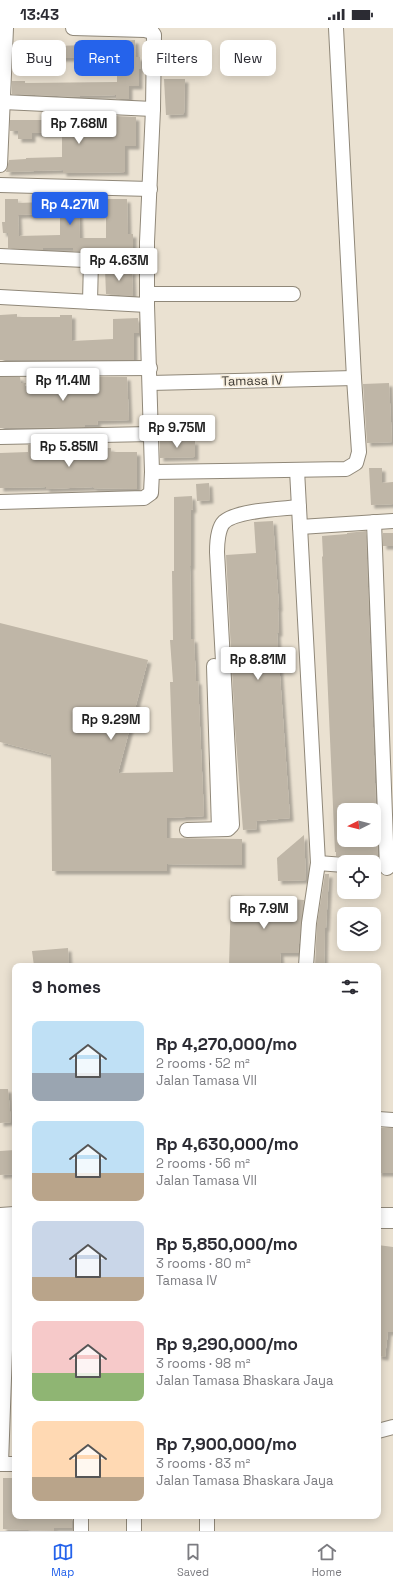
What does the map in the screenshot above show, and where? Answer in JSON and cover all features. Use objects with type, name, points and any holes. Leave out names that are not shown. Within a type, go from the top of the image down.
[{"type":"main road","points":[[381,1218],[393,1218]]},
{"type":"street","points":[[0,165],[6,28]]},
{"type":"street","points":[[0,502],[144,498],[151,493],[150,368],[147,300],[154,35],[152,32],[145,30],[73,28]]},
{"type":"street","points":[[152,472],[346,469],[356,463],[359,452],[336,28]]},
{"type":"street","points":[[3,102],[153,109]]},
{"type":"street","points":[[0,185],[150,190]]},
{"type":"street","points":[[0,256],[148,263]]},
{"type":"street","points":[[90,302],[91,260]]},
{"type":"street","points":[[0,297],[90,302],[294,294]]},
{"type":"street","points":[[0,369],[150,368]]},
{"type":"street","name":"Tamasa IV","points":[[150,383],[354,378]]},
{"type":"street","points":[[0,437],[151,434]]},
{"type":"street","points":[[298,470],[318,863],[309,923],[306,963]]},
{"type":"street","points":[[187,830],[228,829],[232,825],[217,544],[224,522],[239,515],[265,510],[299,507]]},
{"type":"street","points":[[300,526],[393,521]]},
{"type":"street","points":[[374,522],[385,868]]},
{"type":"street","points":[[318,863],[337,864]]},
{"type":"street","points":[[381,1119],[393,1120]]},
{"type":"street","points":[[7,1217],[10,1328],[0,1464],[12,1464]]},
{"type":"street","points":[[381,1430],[393,1427]]},
{"type":"street","points":[[80,1531],[81,1519]]},
{"type":"street","points":[[134,1519],[134,1531]]},
{"type":"street","points":[[207,1519],[207,1531]]},
{"type":"building","points":[[134,40],[136,57],[140,57],[141,69],[139,69],[139,86],[129,86],[129,99],[116,99],[116,95],[80,97],[12,94],[12,81],[25,81],[25,83],[117,82],[117,76],[134,76]]},
{"type":"building","points":[[74,45],[74,58],[66,58],[66,46]]},
{"type":"building","points":[[164,79],[185,79],[184,114],[166,115]]},
{"type":"building","points":[[63,113],[81,114],[82,126],[115,125],[116,116],[136,117],[136,146],[125,146],[125,172],[63,173],[63,170],[6,172],[9,160],[62,157],[62,133],[32,133],[32,139],[18,139],[18,131],[10,131],[10,120],[63,120]]},
{"type":"building","points":[[77,197],[127,199],[128,234],[133,234],[133,254],[73,251],[73,248],[43,248],[43,250],[8,248],[8,233],[3,233],[2,222],[5,222],[5,199],[18,199],[18,203],[77,203]],"holes":[[[60,213],[60,235],[19,236],[18,215]],[[79,214],[106,214],[106,238],[80,238]]]},
{"type":"building","points":[[105,269],[132,271],[133,296],[106,294]]},
{"type":"building","points":[[17,314],[17,317],[60,317],[60,315],[72,315],[72,341],[113,339],[113,319],[138,318],[139,333],[134,333],[134,360],[0,360],[0,315]]},
{"type":"building","points":[[0,377],[20,377],[21,383],[26,383],[25,386],[52,385],[52,377],[127,377],[129,420],[97,421],[98,425],[85,425],[85,427],[0,428]]},
{"type":"building","points":[[389,383],[392,442],[367,443],[363,384]]},
{"type":"building","points":[[160,441],[195,441],[195,457],[160,458]]},
{"type":"building","points":[[85,444],[85,448],[111,448],[111,452],[137,452],[137,489],[93,487],[46,489],[46,487],[0,488],[0,453],[28,452],[28,445]]},
{"type":"building","points":[[369,468],[382,468],[382,483],[393,482],[393,504],[371,505]]},
{"type":"building","points":[[209,483],[210,500],[197,501],[196,484]]},
{"type":"building","points":[[192,496],[193,509],[191,510],[190,566],[191,639],[194,639],[196,681],[198,681],[204,816],[167,818],[167,838],[242,839],[242,865],[167,864],[167,871],[52,871],[51,755],[0,742],[0,623],[148,660],[118,773],[173,772],[170,682],[173,682],[170,640],[173,640],[172,571],[174,571],[174,497]]},
{"type":"building","points":[[273,521],[279,608],[279,633],[277,633],[290,818],[256,821],[257,829],[243,830],[235,728],[226,555],[256,553],[254,522]]},
{"type":"building","points":[[366,531],[376,803],[337,803],[337,847],[377,847],[378,855],[337,856],[335,852],[322,536]]},
{"type":"building","points":[[383,533],[393,533],[393,546],[383,546]]},
{"type":"building","points":[[304,835],[306,880],[278,881],[277,858]]},
{"type":"building","points":[[325,874],[329,874],[324,963],[315,963],[317,924]]},
{"type":"building","points":[[231,895],[304,900],[298,953],[280,953],[281,963],[229,963]]},
{"type":"building","points":[[68,948],[69,963],[34,963],[32,951]]},
{"type":"building","points":[[0,1089],[8,1089],[11,1122],[0,1123]]},
{"type":"building","points":[[381,1128],[393,1128],[393,1173],[381,1173]]},
{"type":"building","points":[[12,1150],[12,1174],[0,1175],[0,1151]]},
{"type":"building","points":[[381,1245],[393,1247],[393,1332],[388,1332],[385,1357],[381,1356]]},
{"type":"building","points":[[3,1478],[12,1478],[12,1519],[72,1519],[72,1528],[54,1528],[54,1531],[3,1529]]}]
